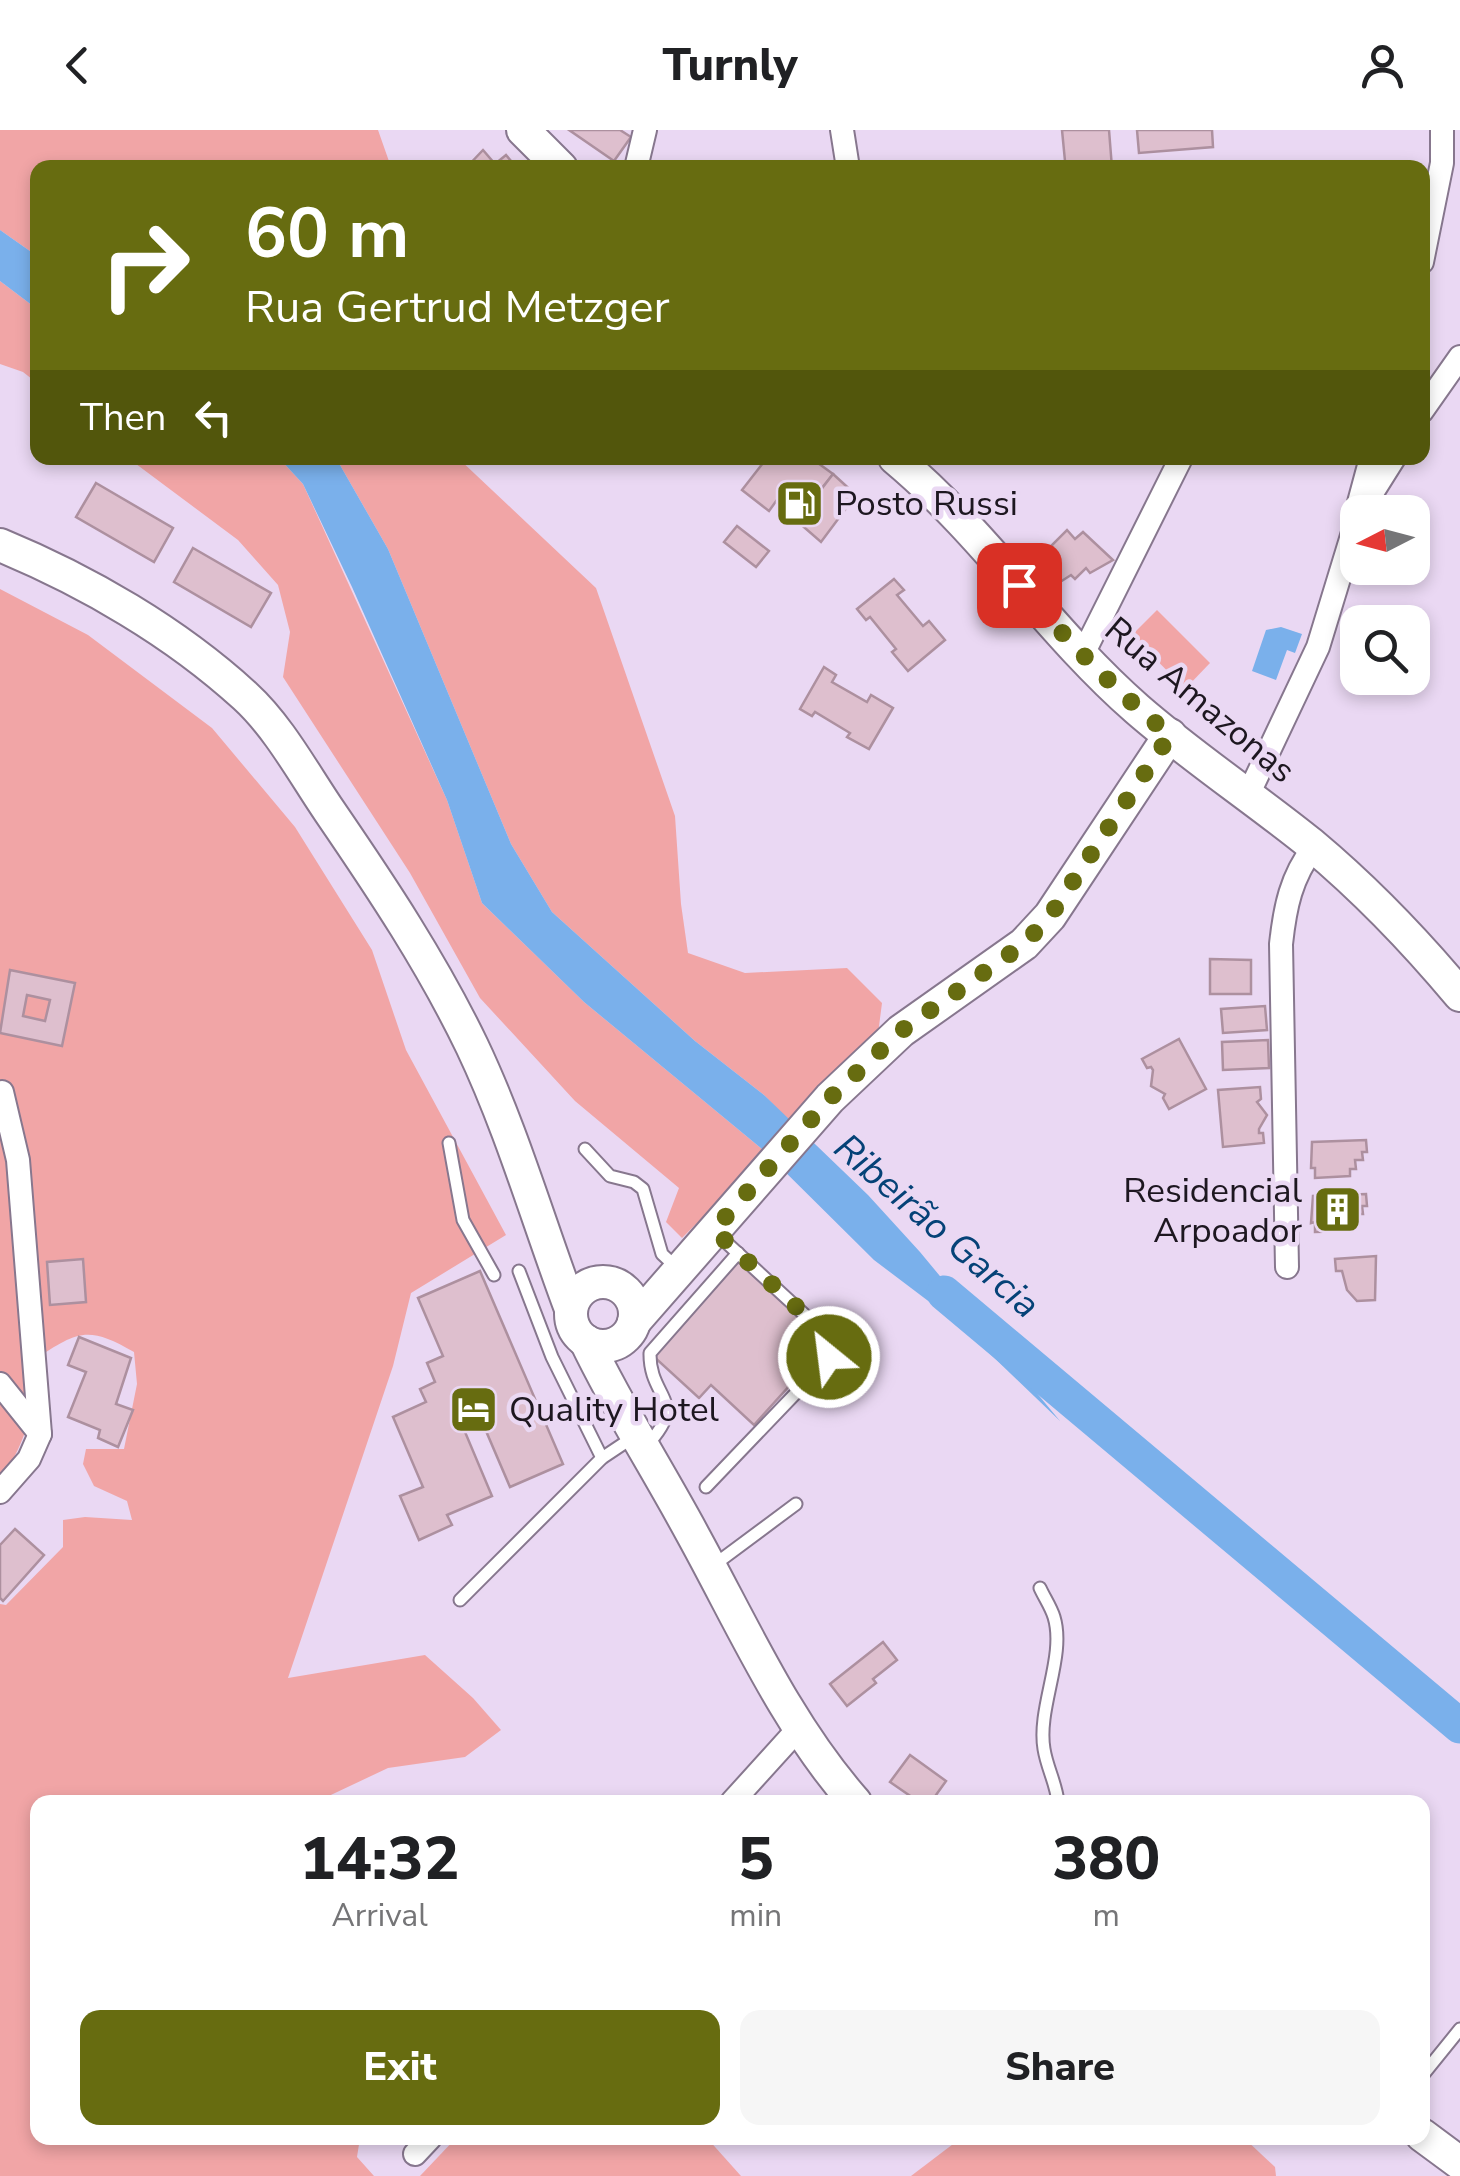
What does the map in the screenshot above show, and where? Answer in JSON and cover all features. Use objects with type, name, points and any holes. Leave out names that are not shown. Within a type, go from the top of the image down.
[{"type":"main road","points":[[523,130],[553,160]]},
{"type":"main road","name":"Rua Amazonas","points":[[903,465],[960,516],[1082,656],[1137,709],[1314,847],[1384,909],[1460,995]]},
{"type":"main road","points":[[0,545],[56,568],[160,630],[248,698],[391,901],[439,979],[473,1048],[518,1158],[577,1332],[586,1341],[799,1728],[830,1775],[849,1795]]},
{"type":"main road","points":[[571,1309],[580,1290],[609,1284],[636,1286],[678,1272],[726,1242],[748,1190],[830,1098],[901,1031],[1024,944],[1050,916],[1170,735]]},
{"type":"main road","points":[[518,1158],[564,1246],[580,1268],[630,1295],[635,1308],[622,1358],[622,1392],[635,1436]]},
{"type":"main road","points":[[586,1341],[613,1345],[678,1272]]},
{"type":"main road","points":[[1430,2142],[1460,2163]]},
{"type":"street","points":[[638,160],[645,130]]},
{"type":"street","points":[[842,130],[847,160]]},
{"type":"street","points":[[1430,216],[1442,163],[1442,130]]},
{"type":"street","points":[[1430,400],[1460,357]]},
{"type":"street","points":[[1082,656],[1178,465]]},
{"type":"street","points":[[1362,495],[1369,465]]},
{"type":"street","points":[[1370,495],[1390,465]]},
{"type":"street","points":[[1248,795],[1318,646],[1340,573]]},
{"type":"street","points":[[1288,1267],[1281,944],[1284,909],[1293,882],[1314,847]]},
{"type":"street","points":[[0,1492],[29,1459],[40,1434],[18,1160],[2,1092]]},
{"type":"street","points":[[0,1384],[40,1434]]},
{"type":"street","points":[[738,1795],[799,1728]]},
{"type":"lane","points":[[448,1143],[463,1220],[494,1275]]},
{"type":"lane","points":[[585,1149],[610,1176],[644,1189],[662,1254],[678,1272]]},
{"type":"lane","points":[[460,1600],[602,1458],[635,1436],[662,1430],[667,1409],[651,1369],[650,1354],[726,1242],[819,1328],[830,1341],[831,1349],[818,1370],[706,1487]]},
{"type":"lane","points":[[518,1271],[552,1357],[602,1458]]},
{"type":"lane","points":[[710,1567],[796,1504]]},
{"type":"lane","points":[[1040,1588],[1054,1616],[1057,1637],[1047,1696],[1044,1748],[1057,1795]]},
{"type":"lane","points":[[1430,2066],[1460,2028]]},
{"type":"shaded area","points":[[0,130],[378,130],[389,160],[30,160],[30,251],[0,230]]},
{"type":"shaded area","points":[[0,281],[30,304],[30,378],[0,364]]},
{"type":"shaded area","points":[[137,465],[285,465],[303,484],[447,800],[482,903],[584,1002],[762,1149],[682,1238],[666,1222],[679,1188],[575,1101],[480,998],[410,873],[283,677],[290,632],[278,585],[238,540]]},
{"type":"shaded area","points":[[340,465],[465,465],[596,588],[675,816],[688,953],[745,973],[847,968],[882,1003],[878,1034],[792,1124],[764,1095],[695,1041],[552,912],[511,844],[388,549]]},
{"type":"shaded area","points":[[0,589],[88,635],[212,728],[295,827],[372,950],[406,1050],[506,1235],[411,1293],[393,1366],[288,1678],[425,1655],[473,1698],[501,1730],[465,1757],[388,1768],[331,1795],[30,1795],[30,2145],[359,2145],[357,2157],[374,2176],[0,2176],[0,1604],[6,1605],[63,1547],[63,1520],[132,1520],[127,1501],[94,1486],[83,1464],[86,1449],[124,1449],[137,1384],[134,1352],[104,1338],[82,1335],[60,1343],[32,1361],[33,1395],[28,1424],[0,1482]]},
{"type":"shaded area","points":[[1157,610],[1210,663],[1185,689],[1132,635]]},
{"type":"shaded area","points":[[449,2145],[713,2145],[741,2176],[420,2176]]},
{"type":"shaded area","points":[[952,2145],[1251,2145],[1275,2167],[1276,2176],[911,2176]]},
{"type":"water","points":[[0,230],[30,251],[30,304],[0,281]]},
{"type":"water","points":[[285,465],[340,465],[388,549],[511,844],[552,912],[695,1041],[764,1095],[868,1195],[1060,1421],[960,1325],[874,1260],[762,1149],[584,1002],[482,903],[447,800],[303,484]]},
{"type":"water","points":[[1281,627],[1302,634],[1295,653],[1287,650],[1276,680],[1252,671],[1266,630]]},
{"type":"building","points":[[569,130],[620,130],[631,137],[613,160]]},
{"type":"building","points":[[1062,130],[1109,130],[1111,160],[1065,160]]},
{"type":"building","points":[[1137,130],[1212,130],[1213,147],[1139,153]]},
{"type":"building","points":[[483,150],[492,160],[474,160]]},
{"type":"building","points":[[762,465],[821,465],[833,474],[807,507],[784,490],[769,511],[742,490]]},
{"type":"building","points":[[833,474],[856,495],[821,542],[797,521]]},
{"type":"building","points":[[96,483],[173,528],[154,562],[76,517]]},
{"type":"building","points":[[737,526],[769,551],[756,567],[724,542]]},
{"type":"building","points":[[1067,530],[1075,539],[1083,532],[1113,560],[1090,573],[1086,568],[1075,579],[1071,575],[1057,584],[1036,561]]},
{"type":"building","points":[[193,548],[271,593],[251,627],[174,582]]},
{"type":"building","points":[[894,579],[904,590],[897,595],[923,626],[929,621],[945,640],[908,671],[870,617],[866,620],[857,609]]},
{"type":"building","points":[[824,667],[836,675],[832,682],[867,702],[871,695],[893,708],[869,749],[815,712],[812,716],[800,709]]},
{"type":"building","points":[[1210,959],[1251,960],[1251,994],[1210,994]]},
{"type":"building","points":[[10,970],[75,983],[62,1046],[0,1033]],"holes":[[[27,995],[50,1000],[45,1021],[23,1016]]]},
{"type":"building","points":[[1265,1006],[1267,1030],[1223,1033],[1221,1009]]},
{"type":"building","points":[[1179,1039],[1206,1089],[1169,1109],[1165,1094],[1151,1086],[1153,1070],[1142,1059]]},
{"type":"building","points":[[1268,1040],[1269,1068],[1223,1070],[1222,1042]]},
{"type":"building","points":[[1260,1087],[1261,1099],[1257,1102],[1267,1115],[1259,1129],[1264,1143],[1223,1147],[1218,1090]]},
{"type":"building","points":[[1366,1140],[1367,1152],[1362,1152],[1363,1160],[1355,1160],[1356,1169],[1350,1169],[1350,1176],[1315,1178],[1315,1168],[1311,1168],[1312,1142]]},
{"type":"building","name":"Residencial Arpoador","points":[[1366,1194],[1367,1206],[1362,1206],[1363,1214],[1355,1214],[1356,1223],[1350,1223],[1350,1231],[1315,1232],[1315,1222],[1311,1223],[1313,1196]]},
{"type":"building","points":[[1376,1256],[1375,1300],[1357,1301],[1347,1290],[1342,1271],[1336,1271],[1335,1259]]},
{"type":"building","points":[[83,1259],[86,1302],[50,1305],[47,1262]]},
{"type":"building","points":[[739,1260],[828,1343],[754,1425],[711,1385],[699,1398],[652,1355]]},
{"type":"building","name":"Quality Hotel","points":[[480,1271],[563,1464],[510,1487],[483,1424],[465,1432],[492,1496],[447,1515],[452,1525],[419,1540],[400,1496],[423,1487],[393,1417],[426,1402],[420,1389],[435,1382],[427,1363],[443,1356],[418,1298]]},
{"type":"building","points":[[79,1337],[131,1358],[116,1404],[133,1410],[118,1447],[98,1438],[100,1430],[68,1417],[86,1372],[68,1365]]},
{"type":"building","points":[[15,1529],[44,1555],[3,1601],[0,1545]]},
{"type":"building","points":[[883,1642],[897,1660],[847,1706],[830,1684]]},
{"type":"building","points":[[910,1755],[946,1781],[936,1795],[909,1795],[890,1782]]},
{"type":"waterway","name":"Ribeirão Garcia","points":[[944,1293],[1460,1726]]},
{"type":"place","name":"Posto Russi","points":[[800,503]]},
{"type":"place","name":"Residencial Arpoador","points":[[1337,1210]]},
{"type":"place","name":"Quality Hotel","points":[[474,1409]]},
{"type":"route","points":[[829,1357],[830,1341],[819,1328],[714,1230],[830,1098],[901,1031],[1024,944],[1050,916],[1170,735],[1082,656],[1019,585]]}]
